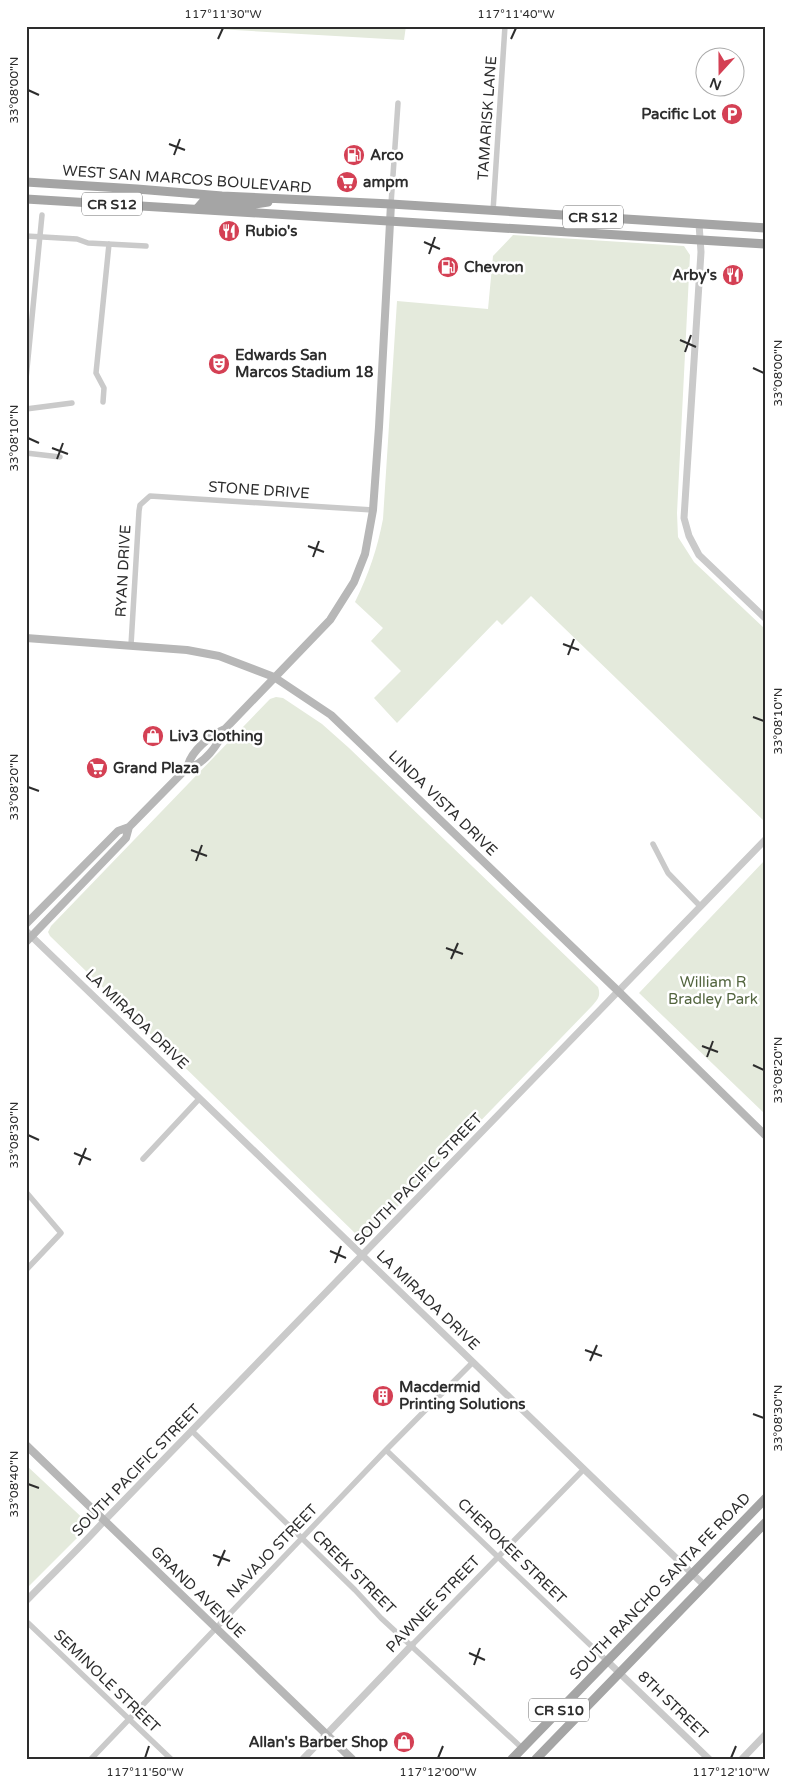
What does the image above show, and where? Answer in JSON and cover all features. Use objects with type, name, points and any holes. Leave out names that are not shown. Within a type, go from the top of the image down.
[{"type":"main road","name":"WEST SAN MARCOS BOULEVARD","points":[[26,182],[222,196],[391,204],[766,228]]},
{"type":"main road","points":[[43,200],[45,183]]},
{"type":"main road","name":"WEST SAN MARCOS BOULEVARD","points":[[26,199],[766,244]]},
{"type":"main road","points":[[197,209],[203,202],[249,205],[263,204],[276,199]]},
{"type":"main road","points":[[26,924],[118,831],[129,827],[187,768],[189,759],[212,735],[225,729],[316,635],[342,604],[354,582],[365,554],[373,510],[391,204]]},
{"type":"main road","name":"LINDA VISTA DRIVE","points":[[26,638],[186,650],[219,656],[274,677],[331,715],[766,1136]]},
{"type":"main road","points":[[28,936],[126,838],[129,827]]},
{"type":"main road","name":"GRAND AVENUE","points":[[26,1445],[352,1759]]},
{"type":"main road","name":"SOUTH RANCHO SANTA FE ROAD","points":[[512,1759],[606,1660],[766,1498]]},
{"type":"main road","name":"SOUTH RANCHO SANTA FE ROAD","points":[[536,1759],[618,1672],[766,1522]]},
{"type":"street","name":"TAMARISK LANE","points":[[493,211],[505,26]]},
{"type":"street","points":[[391,204],[398,102]]},
{"type":"street","points":[[26,379],[28,334],[42,215]]},
{"type":"street","points":[[699,224],[700,241],[684,518],[688,536],[699,555],[766,619]]},
{"type":"street","points":[[26,236],[77,239],[88,243],[146,246]]},
{"type":"street","points":[[103,402],[104,388],[96,373],[109,244]]},
{"type":"street","points":[[26,409],[72,403]]},
{"type":"street","points":[[26,453],[60,457]]},
{"type":"street","name":"STONE DRIVE","points":[[145,499],[157,495],[373,510]]},
{"type":"street","name":"RYAN DRIVE","points":[[131,645],[138,511],[145,499]]},
{"type":"street","name":"SOUTH PACIFIC STREET","points":[[26,1602],[766,839]]},
{"type":"street","points":[[653,844],[668,873],[700,906]]},
{"type":"street","name":"LA MIRADA DRIVE","points":[[28,936],[200,1099],[704,1585]]},
{"type":"street","points":[[143,1159],[200,1099]]},
{"type":"street","points":[[26,1192],[61,1233],[26,1270]]},
{"type":"street","name":"NAVAJO STREET","points":[[91,1759],[301,1538],[473,1362]]},
{"type":"street","name":"CREEK STREET","points":[[192,1432],[355,1590],[381,1618],[522,1748]]},
{"type":"street","name":"CHEROKEE STREET","points":[[386,1450],[618,1672]]},
{"type":"street","name":"PAWNEE STREET","points":[[303,1759],[584,1469]]},
{"type":"street","name":"SEMINOLE STREET","points":[[26,1621],[171,1759]]},
{"type":"street","name":"8TH STREET","points":[[618,1672],[709,1759]]},
{"type":"street","points":[[742,1759],[766,1734]]},
{"type":"green space","points":[[201,26],[406,26],[404,40],[201,28]]},
{"type":"green space","points":[[513,235],[684,246],[690,255],[677,513],[678,537],[694,562],[766,630],[766,823],[531,596],[502,625],[497,620],[397,723],[374,698],[401,671],[371,641],[383,628],[355,602],[372,561],[383,519],[397,301],[488,309],[493,256]]},
{"type":"green space","points":[[276,697],[283,698],[322,724],[349,748],[599,990],[598,997],[592,1006],[368,1237],[359,1237],[48,932],[51,926],[270,699]]},
{"type":"green space","name":"William R Bradley Park","points":[[766,859],[766,1115],[639,993]]},
{"type":"green space","points":[[26,1465],[90,1525],[26,1589]]},
{"type":"place","name":"Pacific Lot","points":[[732,114]]},
{"type":"place","name":"Arco","points":[[354,155]]},
{"type":"place","name":"ampm","points":[[347,182]]},
{"type":"place","name":"Rubio's","points":[[229,231]]},
{"type":"place","name":"Chevron","points":[[448,267]]},
{"type":"place","name":"Arby's","points":[[733,275]]},
{"type":"place","name":"Edwards San Marcos Stadium 18","points":[[219,364]]},
{"type":"place","name":"Liv3 Clothing","points":[[153,736]]},
{"type":"place","name":"Grand Plaza","points":[[97,768]]},
{"type":"place","name":"Macdermid Printing Solutions","points":[[383,1396]]},
{"type":"place","name":"Allan's Barber Shop","points":[[404,1742]]}]
